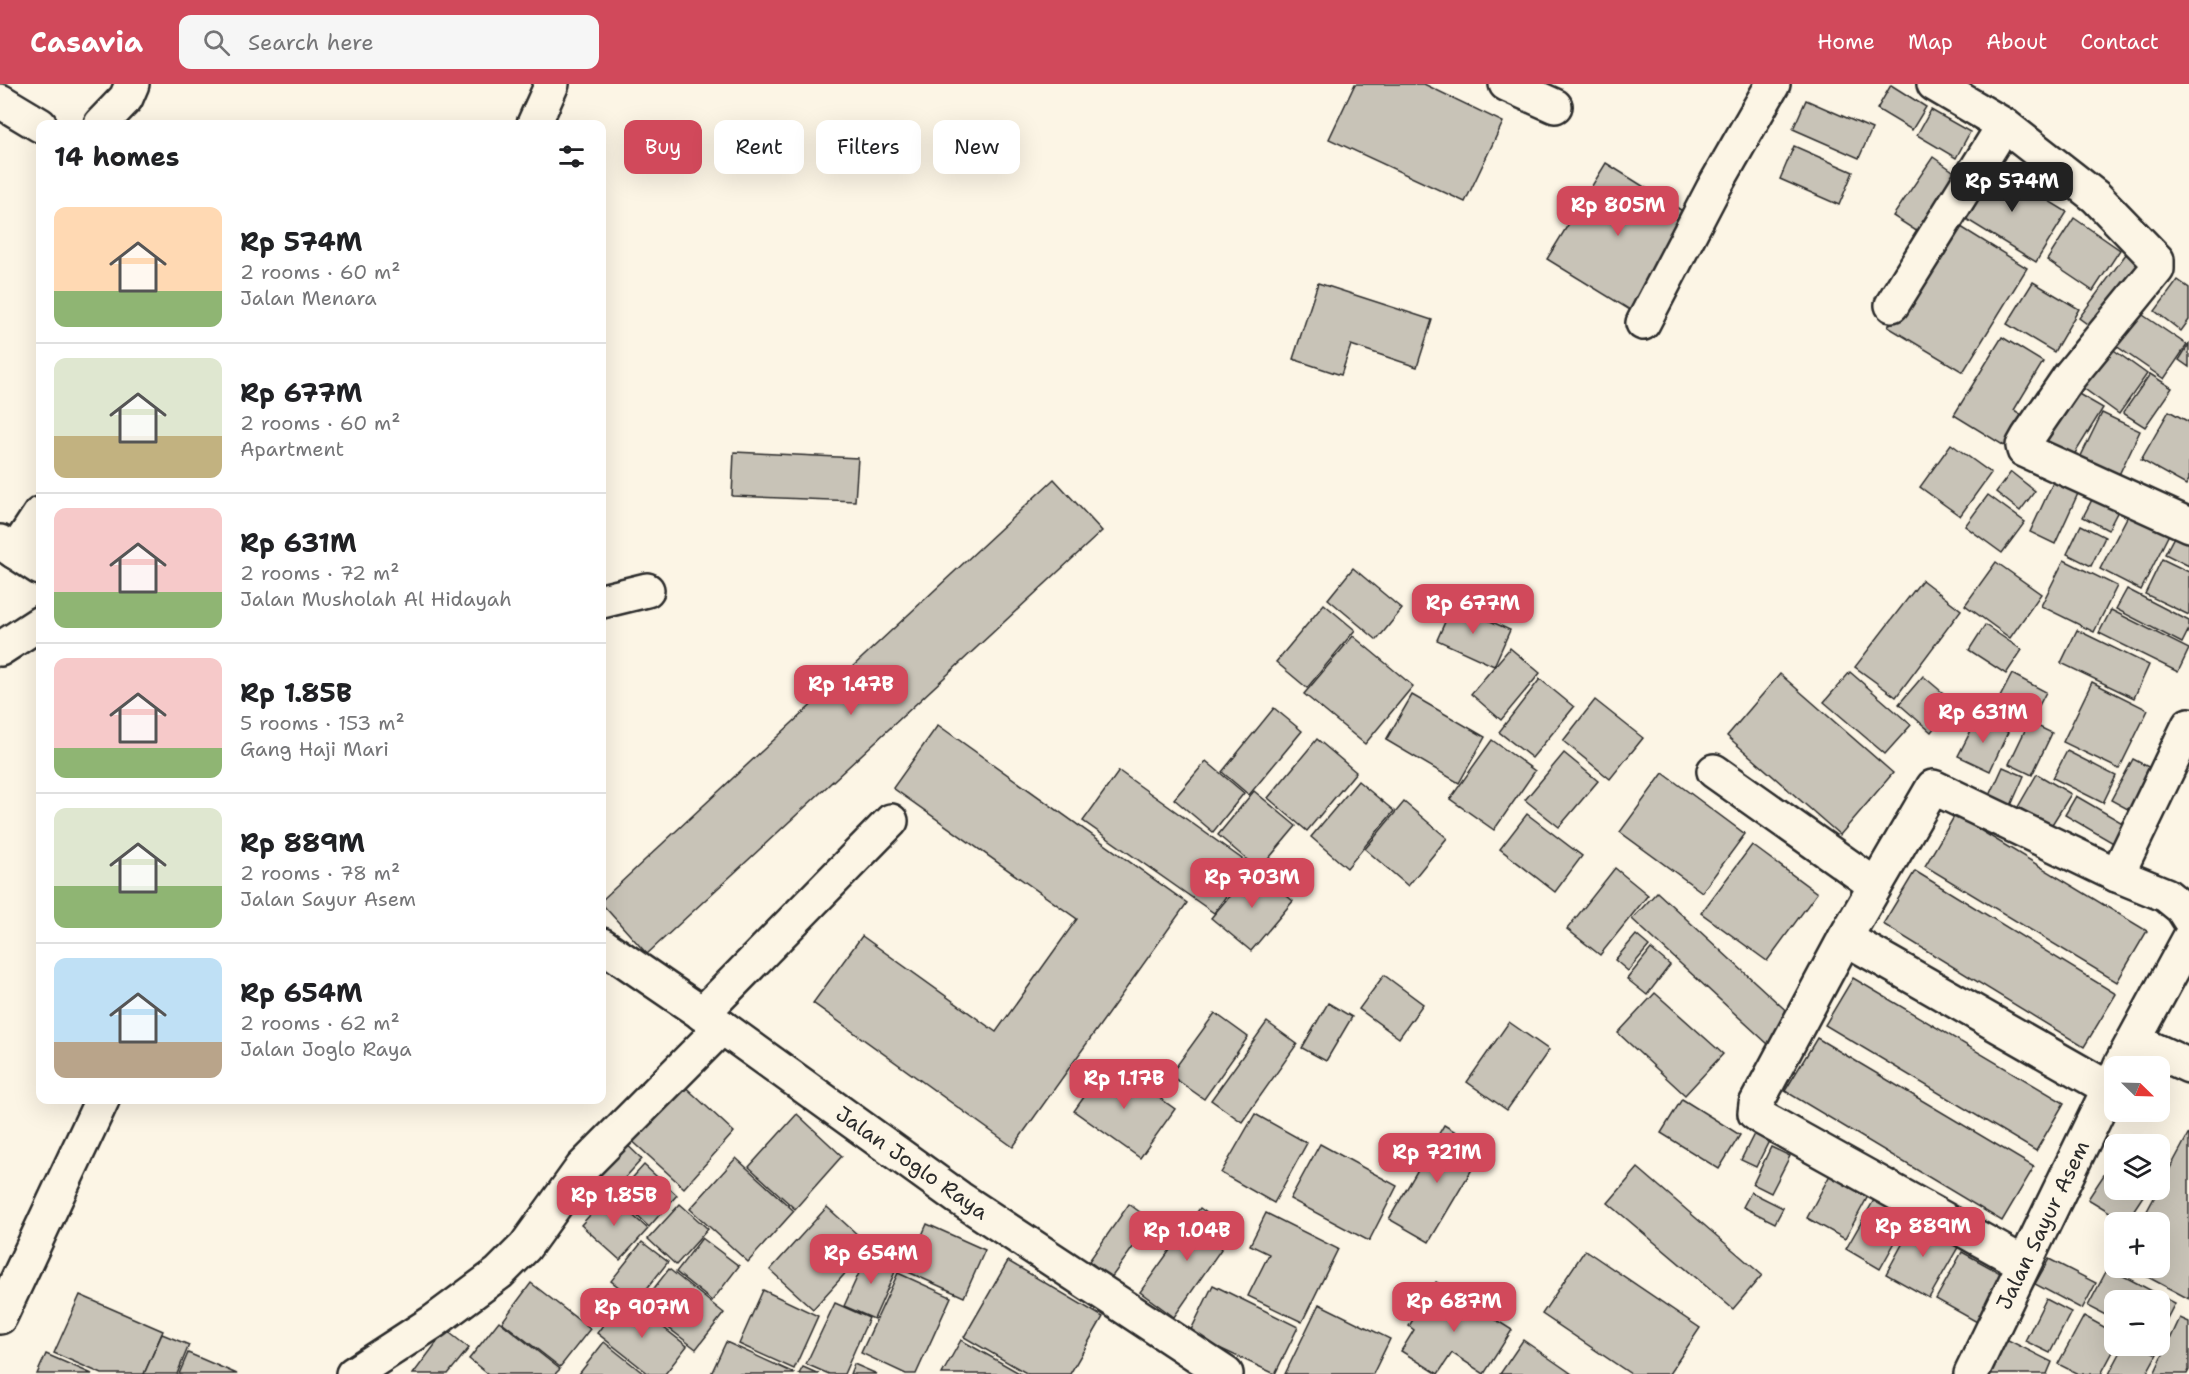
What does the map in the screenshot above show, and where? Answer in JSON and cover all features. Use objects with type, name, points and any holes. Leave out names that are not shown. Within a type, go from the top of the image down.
[{"type":"street","points":[[105,120],[126,98],[132,84]]},
{"type":"street","points":[[536,120],[552,84]]},
{"type":"street","points":[[1506,84],[1555,106]]},
{"type":"street","points":[[1643,323],[1713,189],[1773,84]]},
{"type":"street","points":[[1934,84],[2004,125],[2096,197],[2154,255],[2157,269],[2069,377],[2028,437],[2023,446],[2024,450],[2189,525]]},
{"type":"street","points":[[0,101],[36,123]]},
{"type":"street","points":[[1892,305],[2004,125]]},
{"type":"street","points":[[18,554],[36,521]]},
{"type":"street","points":[[606,600],[647,590]]},
{"type":"street","points":[[0,649],[36,626]]},
{"type":"street","points":[[2117,875],[2189,725]]},
{"type":"street","points":[[1714,771],[1875,885]]},
{"type":"street","points":[[2023,1263],[1755,1113],[1756,1104],[1845,938],[1933,787],[2117,875],[2166,895],[2182,908],[2189,920]]},
{"type":"street","points":[[353,1374],[433,1322],[499,1273],[525,1248],[582,1168],[891,821]]},
{"type":"street","points":[[1845,938],[2104,1060]]},
{"type":"street","name":"Jalan Sayur Asem","points":[[2126,1056],[2189,939]]},
{"type":"street","name":"Jalan Joglo Raya","points":[[606,948],[959,1198],[1226,1374]]},
{"type":"street","points":[[2170,1067],[2189,1066]]},
{"type":"street","name":"Jalan Sayur Asem","points":[[1971,1374],[2023,1263],[2070,1175],[2104,1102]]},
{"type":"street","points":[[0,1317],[100,1104]]},
{"type":"building","points":[[1355,84],[1424,84],[1503,122],[1465,202],[1329,139]]},
{"type":"building","points":[[1891,85],[1926,107],[1912,130],[1877,109]]},
{"type":"building","points":[[1806,100],[1872,129],[1859,158],[1793,129]]},
{"type":"building","points":[[1931,110],[1970,132],[1956,158],[1917,135]]},
{"type":"building","points":[[1794,146],[1853,172],[1839,205],[1780,179]]},
{"type":"building","points":[[1933,157],[1960,176],[1921,234],[1893,216]]},
{"type":"building","points":[[1606,163],[1689,215],[1630,310],[1547,259]]},
{"type":"building","points":[[1988,164],[2067,212],[2036,262],[1958,214]]},
{"type":"building","points":[[2074,218],[2120,250],[2093,291],[2047,260]]},
{"type":"building","points":[[1953,222],[2027,268],[1963,372],[1888,327]]},
{"type":"building","points":[[2126,254],[2147,270],[2101,334],[2079,318]]},
{"type":"building","points":[[2178,280],[2189,288],[2189,320],[2181,331],[2155,311]]},
{"type":"building","points":[[2033,282],[2079,309],[2054,352],[2007,324]]},
{"type":"building","points":[[1318,283],[1432,320],[1417,367],[1351,345],[1341,375],[1293,359]]},
{"type":"building","points":[[2131,307],[2187,345],[2164,379],[2109,341]]},
{"type":"building","points":[[2002,337],[2043,362],[2014,410],[2030,420],[2011,450],[1954,415]]},
{"type":"building","points":[[2104,343],[2147,374],[2119,414],[2075,382]]},
{"type":"building","points":[[2189,344],[2189,367],[2179,360]]},
{"type":"building","points":[[2150,374],[2172,388],[2145,427],[2123,413]]},
{"type":"building","points":[[2070,389],[2103,408],[2069,463],[2036,443]]},
{"type":"building","points":[[2169,411],[2189,422],[2189,480],[2186,485],[2141,460]]},
{"type":"building","points":[[2102,413],[2140,431],[2114,485],[2076,466]]},
{"type":"building","points":[[1951,444],[1991,473],[1960,516],[1920,487]]},
{"type":"building","points":[[734,452],[858,458],[855,501],[732,496]]},
{"type":"building","points":[[2011,472],[2035,491],[2020,511],[1996,492]]},
{"type":"building","points":[[2056,476],[2081,487],[2055,544],[2030,532]]},
{"type":"building","points":[[1054,479],[1102,531],[647,954],[606,908],[606,896]]},
{"type":"building","points":[[2097,490],[2122,503],[2108,530],[2083,517]]},
{"type":"building","points":[[1988,495],[2025,522],[2002,553],[1965,526]]},
{"type":"building","points":[[2134,504],[2174,524],[2141,590],[2100,569]]},
{"type":"building","points":[[2081,525],[2105,537],[2091,566],[2067,554]]},
{"type":"building","points":[[2177,531],[2189,537],[2189,566],[2165,554]]},
{"type":"building","points":[[2162,559],[2189,572],[2189,615],[2145,594]]},
{"type":"building","points":[[2064,560],[2117,586],[2094,632],[2041,606]]},
{"type":"building","points":[[1996,562],[2041,594],[2010,638],[1965,605]]},
{"type":"building","points":[[1353,568],[1402,609],[1377,640],[1328,599]]},
{"type":"building","points":[[1922,580],[1961,610],[1896,697],[1855,667]]},
{"type":"building","points":[[2127,589],[2189,621],[2189,629],[2182,643],[2116,609]]},
{"type":"building","points":[[1324,604],[1355,630],[1307,688],[1276,662]]},
{"type":"building","points":[[1453,604],[1510,630],[1494,666],[1437,640]]},
{"type":"building","points":[[2111,610],[2189,649],[2178,672],[2099,633]]},
{"type":"building","points":[[1985,625],[2022,650],[2006,674],[1969,650]]},
{"type":"building","points":[[2077,630],[2149,665],[2134,698],[2061,663]]},
{"type":"building","points":[[1353,636],[1413,686],[1365,744],[1304,694]]},
{"type":"building","points":[[1510,648],[1540,673],[1501,720],[1471,694]]},
{"type":"building","points":[[1850,672],[1911,725],[1885,754],[1824,702]]},
{"type":"building","points":[[1780,674],[1893,773],[1840,835],[1727,736]]},
{"type":"building","points":[[2012,674],[2046,692],[2032,719],[1998,701]]},
{"type":"building","points":[[1923,676],[1955,703],[1931,732],[1899,704]]},
{"type":"building","points":[[1540,679],[1574,707],[1532,758],[1499,732]]},
{"type":"building","points":[[2092,682],[2148,710],[2119,769],[2063,742]]},
{"type":"building","points":[[1412,695],[1485,737],[1459,783],[1386,740]]},
{"type":"building","points":[[1595,700],[1643,738],[1610,779],[1563,741]]},
{"type":"building","points":[[1274,708],[1302,731],[1249,795],[1222,772]]},
{"type":"building","points":[[1978,717],[2008,732],[1990,771],[1958,756]]},
{"type":"building","points":[[2029,722],[2052,733],[2032,775],[2009,764]]},
{"type":"building","points":[[938,725],[1187,903],[1013,1147],[813,1003],[862,936],[996,1032],[1077,919],[893,788]]},
{"type":"building","points":[[1317,739],[1356,772],[1307,831],[1268,798]]},
{"type":"building","points":[[1492,740],[1535,771],[1494,830],[1450,799]]},
{"type":"building","points":[[2067,751],[2116,776],[2103,803],[2053,778]]},
{"type":"building","points":[[1564,753],[1598,781],[1559,827],[1525,800]]},
{"type":"building","points":[[2133,759],[2158,772],[2135,813],[2111,800]]},
{"type":"building","points":[[1206,761],[1244,793],[1213,832],[1174,799]]},
{"type":"building","points":[[2003,767],[2024,776],[2009,810],[1988,800]]},
{"type":"building","points":[[1119,771],[1249,864],[1214,913],[1083,821]]},
{"type":"building","points":[[1663,773],[1745,834],[1702,892],[1620,832]]},
{"type":"building","points":[[2037,774],[2071,794],[2051,826],[2018,807]]},
{"type":"building","points":[[1358,781],[1394,811],[1347,868],[1311,837]]},
{"type":"building","points":[[1254,791],[1296,826],[1259,870],[1218,835]]},
{"type":"building","points":[[2076,796],[2126,825],[2115,844],[2065,815]]},
{"type":"building","points":[[1404,802],[1447,838],[1408,886],[1365,849]]},
{"type":"building","points":[[1527,814],[1582,856],[1555,892],[1500,849]]},
{"type":"building","points":[[1955,815],[2147,931],[2117,982],[1925,866]]},
{"type":"building","points":[[1752,845],[1817,893],[1767,961],[1701,913]]},
{"type":"building","points":[[1253,868],[1293,901],[1251,951],[1211,918]]},
{"type":"building","points":[[1615,868],[1648,895],[1600,955],[1567,929]]},
{"type":"building","points":[[1915,871],[2116,994],[2084,1047],[1883,924]]},
{"type":"building","points":[[1657,892],[1794,1018],[1769,1045],[1632,919]]},
{"type":"building","points":[[1636,935],[1649,946],[1628,971],[1615,960]]},
{"type":"building","points":[[1651,949],[1670,965],[1647,995],[1627,979]]},
{"type":"building","points":[[1384,975],[1423,1004],[1399,1038],[1359,1009]]},
{"type":"building","points":[[1853,978],[2064,1103],[2036,1151],[1825,1025]]},
{"type":"building","points":[[1655,993],[1723,1054],[1685,1095],[1618,1033]]},
{"type":"building","points":[[1328,1003],[1352,1017],[1326,1061],[1302,1048]]},
{"type":"building","points":[[1215,1013],[1248,1037],[1204,1099],[1170,1075]]},
{"type":"building","points":[[1267,1022],[1297,1044],[1242,1122],[1211,1100]]},
{"type":"building","points":[[1509,1022],[1549,1050],[1507,1110],[1467,1082]]},
{"type":"building","points":[[1817,1038],[2034,1167],[2002,1221],[1785,1091]]},
{"type":"building","points":[[1109,1062],[1175,1109],[1140,1158],[1074,1111]]},
{"type":"building","points":[[679,1081],[734,1132],[684,1188],[628,1137]]},
{"type":"building","points":[[1682,1099],[1740,1135],[1719,1169],[1661,1133]]},
{"type":"building","points":[[797,1114],[842,1156],[795,1209],[749,1167]]},
{"type":"building","points":[[1255,1114],[1307,1143],[1274,1203],[1221,1173]]},
{"type":"building","points":[[1444,1125],[1484,1149],[1429,1242],[1389,1219]]},
{"type":"building","points":[[2189,1133],[2189,1299],[2150,1278],[2170,1278],[2170,1212],[2146,1212],[2153,1200],[2170,1200],[2170,1168]]},
{"type":"building","points":[[1754,1134],[1769,1141],[1756,1167],[1741,1160]]},
{"type":"building","points":[[619,1137],[642,1159],[614,1190],[590,1169]]},
{"type":"building","points":[[1320,1144],[1397,1186],[1369,1241],[1290,1199]]},
{"type":"building","points":[[1771,1147],[1790,1156],[1771,1193],[1753,1184]]},
{"type":"building","points":[[736,1158],[794,1211],[748,1262],[690,1209]]},
{"type":"building","points":[[644,1165],[677,1195],[649,1227],[616,1196]]},
{"type":"building","points":[[1638,1168],[1762,1275],[1733,1309],[1608,1203]]},
{"type":"building","points":[[1830,1175],[1868,1196],[1845,1239],[1807,1218]]},
{"type":"building","points":[[2104,1175],[2104,1200],[2140,1200],[2133,1212],[2109,1212],[2088,1199]]},
{"type":"building","points":[[1751,1192],[1783,1208],[1775,1223],[1743,1207]]},
{"type":"building","points":[[609,1194],[648,1229],[620,1260],[581,1225]]},
{"type":"building","points":[[1874,1200],[1908,1219],[1880,1269],[1846,1249]]},
{"type":"building","points":[[680,1204],[708,1229],[676,1265],[648,1239]]},
{"type":"building","points":[[1129,1204],[1152,1221],[1111,1278],[1089,1261]]},
{"type":"building","points":[[827,1207],[870,1246],[813,1309],[770,1270]]},
{"type":"building","points":[[1200,1208],[1233,1232],[1174,1317],[1140,1292]]},
{"type":"building","points":[[1266,1213],[1338,1249],[1302,1322],[1248,1296],[1269,1254],[1250,1245]]},
{"type":"building","points":[[1917,1217],[1961,1242],[1929,1298],[1886,1274]]},
{"type":"building","points":[[927,1224],[985,1250],[964,1297],[906,1271]]},
{"type":"building","points":[[702,1238],[739,1266],[712,1301],[676,1272]]},
{"type":"building","points":[[642,1242],[668,1262],[637,1301],[611,1281]]},
{"type":"building","points":[[1585,1250],[1700,1328],[1669,1374],[1631,1374],[1542,1314]]},
{"type":"building","points":[[869,1251],[898,1265],[874,1319],[844,1306]]},
{"type":"building","points":[[1962,1252],[2004,1275],[1977,1322],[1936,1299]]},
{"type":"building","points":[[2049,1259],[2096,1283],[2082,1309],[2035,1284]]},
{"type":"building","points":[[1008,1261],[1103,1317],[1070,1374],[1028,1374],[964,1337]]},
{"type":"building","points":[[669,1269],[724,1313],[696,1349],[640,1306]]},
{"type":"building","points":[[898,1273],[951,1297],[916,1374],[906,1374],[861,1353]]},
{"type":"building","points":[[2104,1276],[2104,1278],[2127,1278],[2150,1290],[2104,1290],[2104,1314],[2088,1306]]},
{"type":"building","points":[[1436,1282],[1512,1330],[1484,1374],[1452,1353],[1438,1374],[1401,1351],[1414,1330],[1409,1326]]},
{"type":"building","points":[[531,1283],[590,1329],[560,1367],[502,1322]]},
{"type":"building","points":[[1213,1285],[1298,1327],[1275,1374],[1189,1334]]},
{"type":"building","points":[[763,1290],[818,1316],[794,1369],[739,1344]]},
{"type":"building","points":[[80,1295],[163,1331],[144,1374],[102,1374],[54,1353]]},
{"type":"building","points":[[624,1297],[687,1346],[665,1374],[649,1374],[597,1333]]},
{"type":"building","points":[[2046,1299],[2071,1312],[2050,1353],[2025,1341]]},
{"type":"building","points":[[2170,1300],[2175,1303],[2170,1313]]},
{"type":"building","points":[[835,1303],[869,1318],[844,1374],[829,1374],[806,1364]]},
{"type":"building","points":[[1319,1304],[1390,1339],[1373,1374],[1285,1374]]},
{"type":"building","points":[[2084,1316],[2104,1327],[2104,1356],[2111,1356],[2101,1374],[2078,1374],[2058,1364]]},
{"type":"building","points":[[2180,1318],[2189,1322],[2189,1370],[2187,1374],[2154,1374],[2162,1356],[2170,1356],[2170,1340]]},
{"type":"building","points":[[499,1321],[560,1369],[555,1374],[488,1374],[469,1359]]},
{"type":"building","points":[[446,1330],[469,1348],[448,1374],[413,1374]]},
{"type":"building","points":[[162,1334],[189,1345],[177,1374],[144,1374]]},
{"type":"building","points":[[2000,1336],[2052,1362],[2047,1374],[1982,1374]]},
{"type":"building","points":[[961,1340],[1021,1374],[942,1374]]},
{"type":"building","points":[[1523,1340],[1572,1374],[1500,1374]]},
{"type":"building","points":[[604,1342],[644,1374],[579,1374]]},
{"type":"building","points":[[726,1342],[794,1373],[794,1374],[711,1374]]},
{"type":"building","points":[[188,1353],[237,1374],[179,1374]]},
{"type":"building","points":[[46,1354],[92,1374],[37,1374]]},
{"type":"building","points":[[2119,1356],[2156,1356],[2146,1374],[2109,1374]]},
{"type":"building","points":[[854,1364],[877,1374],[850,1374]]},
{"type":"building","points":[[803,1367],[819,1374],[799,1374]]}]
